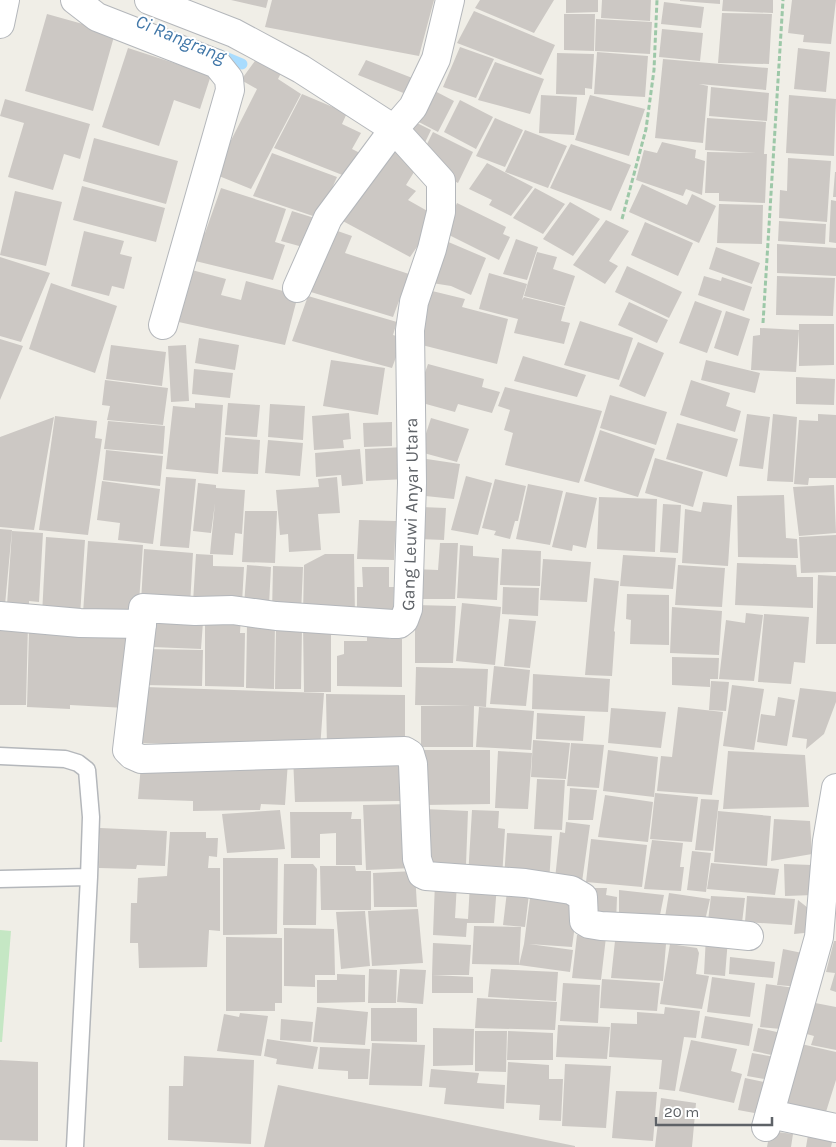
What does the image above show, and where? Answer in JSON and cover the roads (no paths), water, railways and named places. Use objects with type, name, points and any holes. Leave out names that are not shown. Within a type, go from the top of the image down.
[{"type":"street","points":[[0,24],[5,0]]},
{"type":"street","points":[[75,0],[97,17],[217,64],[229,79],[230,90],[163,325]]},
{"type":"street","points":[[149,0],[234,33],[301,68],[394,129]]},
{"type":"street","points":[[297,288],[328,218],[394,129],[413,107],[436,59],[450,0]]},
{"type":"street","name":"Gang Leuwi Anyar Utara","points":[[142,624],[143,608],[195,611],[232,610],[276,616],[393,624],[399,624],[404,620],[408,609],[412,483],[410,330],[414,302],[432,249],[441,212],[442,194],[441,181],[394,129]]},
{"type":"street","points":[[0,616],[80,623],[142,624],[127,750],[132,755],[141,759],[405,751],[410,754],[413,764],[417,859],[422,874],[426,876],[525,883],[571,890],[583,897],[584,920],[590,924],[749,936]]},
{"type":"street","points":[[836,788],[827,841],[819,937],[768,1120],[836,1128]]},
{"type":"lane","points":[[0,756],[65,759],[78,763],[87,770],[91,817],[75,1147]]},
{"type":"lane","points":[[0,879],[89,877]]},
{"type":"waterway","name":"Ci Rangrang","points":[[218,54],[242,64]]}]
